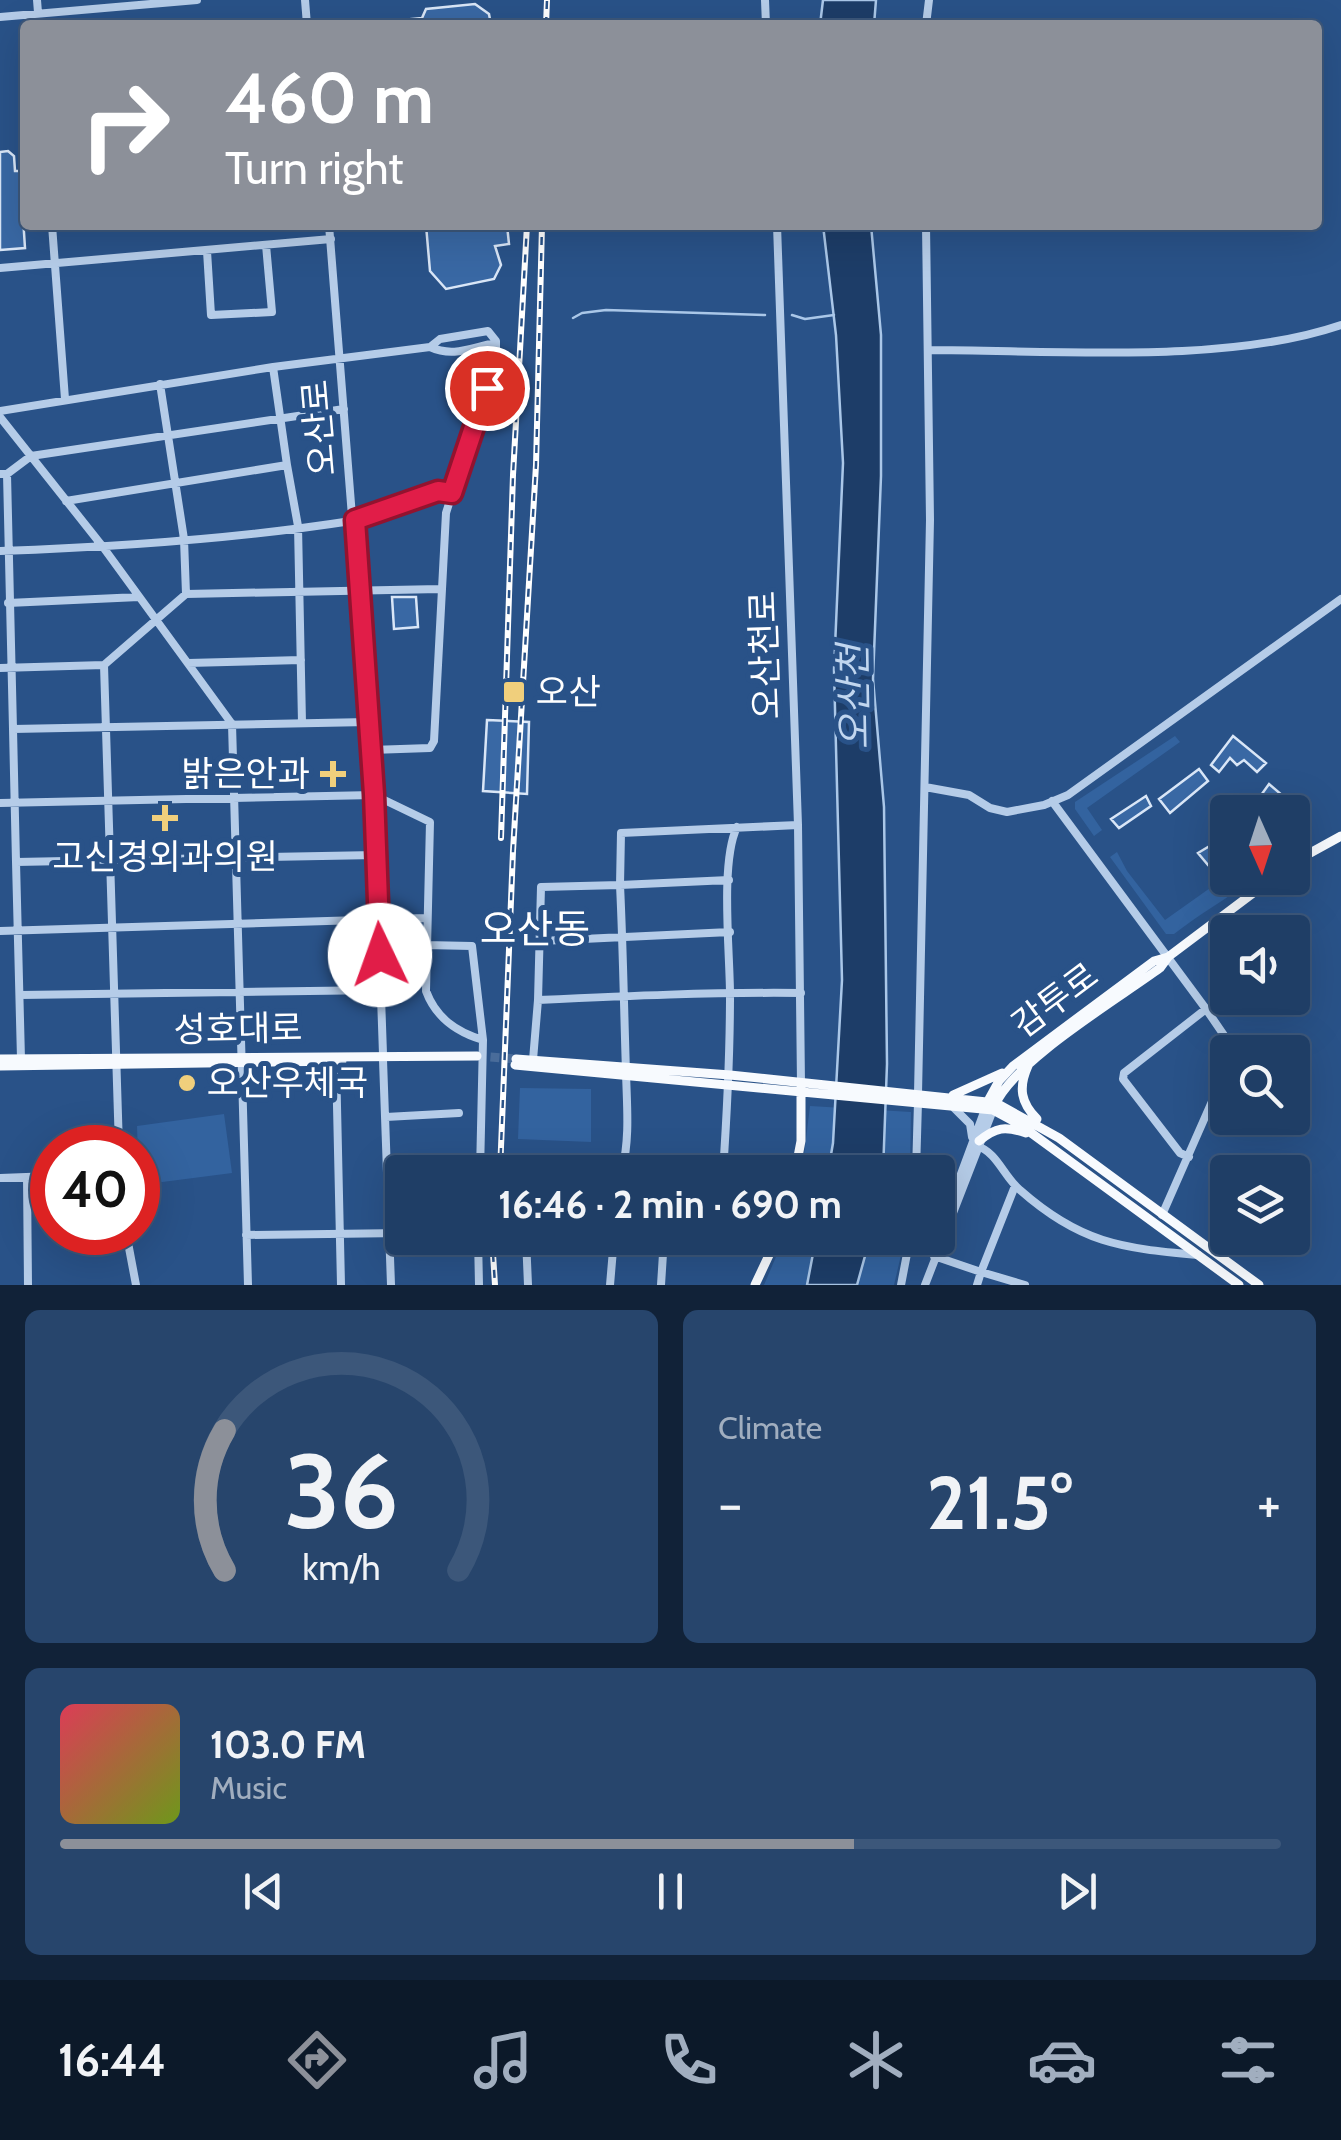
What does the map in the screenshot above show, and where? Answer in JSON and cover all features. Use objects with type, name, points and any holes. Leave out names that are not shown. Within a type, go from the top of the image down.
[{"type":"main road","points":[[1310,853],[1341,836]]},
{"type":"main road","name":"감투로","points":[[991,1106],[1005,1086],[1030,1064],[1250,895]]},
{"type":"main road","name":"감투로","points":[[991,1106],[998,1081],[1013,1066],[1154,961],[1168,957]]},
{"type":"main road","name":"성호대로","points":[[242,1059],[336,1061],[383,1057]]},
{"type":"main road","name":"성호대로","points":[[0,1063],[21,1059],[116,1061]]},
{"type":"main road","name":"성호대로","points":[[0,1063],[477,1059]]},
{"type":"main road","points":[[626,1072],[533,1060],[516,1062],[991,1106],[1059,1138]]},
{"type":"main road","points":[[1030,1064],[1022,1089],[1023,1103],[1059,1138],[1259,1285]]},
{"type":"main road","points":[[950,1101],[1013,1066]]},
{"type":"main road","name":"오산천로","points":[[798,1155],[805,1088]]},
{"type":"main road","points":[[991,1106],[1239,1285]]},
{"type":"main road","points":[[976,1143],[993,1130],[1006,1127],[1044,1141]]},
{"type":"main road","points":[[755,1285],[768,1255]]},
{"type":"street","points":[[37,0],[39,20]]},
{"type":"street","points":[[0,17],[198,0]]},
{"type":"street","points":[[52,230],[64,399]]},
{"type":"street","name":"오산로","points":[[330,230],[374,794],[387,1155]]},
{"type":"street","name":"오산천로","points":[[777,230],[805,1088]]},
{"type":"street","points":[[916,1155],[930,520],[926,230]]},
{"type":"street","points":[[0,268],[331,239]]},
{"type":"street","points":[[207,251],[211,315],[272,312],[266,245]]},
{"type":"street","points":[[928,350],[1156,350],[1282,343],[1341,326]]},
{"type":"street","points":[[370,750],[430,748],[436,716],[446,513],[493,367],[496,343],[488,332],[440,339],[430,347]]},
{"type":"street","points":[[248,1285],[232,724],[0,414],[64,399],[274,367],[430,347],[446,353],[470,351],[496,343]]},
{"type":"street","points":[[470,351],[482,353],[493,367]]},
{"type":"street","points":[[274,367],[298,526],[302,723]]},
{"type":"street","points":[[160,384],[184,538],[186,594]]},
{"type":"street","points":[[21,1059],[3,474],[31,456],[344,409]]},
{"type":"street","points":[[66,501],[287,466]]},
{"type":"street","points":[[3,551],[102,547],[355,520],[438,491],[452,493]]},
{"type":"street","points":[[0,668],[104,665],[186,594],[440,589]]},
{"type":"street","points":[[8,603],[139,596]]},
{"type":"street","points":[[924,786],[969,795],[990,808],[1007,812],[1052,802],[1080,787],[1341,598]]},
{"type":"street","points":[[188,663],[301,660]]},
{"type":"street","points":[[104,665],[119,1125]]},
{"type":"street","points":[[13,729],[368,722]]},
{"type":"street","points":[[0,803],[374,794],[392,802],[398,809],[430,822],[426,990],[435,1009],[452,1027],[483,1040]]},
{"type":"street","points":[[1052,802],[1224,1035]]},
{"type":"street","points":[[625,1155],[630,1132],[620,833],[798,825]]},
{"type":"street","points":[[724,1155],[729,1080],[729,880],[731,838],[737,827]]},
{"type":"street","points":[[16,862],[376,855]]},
{"type":"street","points":[[533,1060],[541,887],[729,880]]},
{"type":"street","points":[[0,931],[426,918]]},
{"type":"street","points":[[541,941],[730,932]]},
{"type":"street","points":[[425,945],[472,946],[483,1040],[480,1155]]},
{"type":"street","points":[[20,995],[382,990]]},
{"type":"street","points":[[538,1000],[801,992]]},
{"type":"street","points":[[1188,1157],[1180,1153],[1123,1080],[1124,1073],[1206,1009]]},
{"type":"street","points":[[336,1061],[341,1285]]},
{"type":"street","points":[[924,1285],[976,1143],[970,1124],[950,1101]]},
{"type":"street","points":[[955,1194],[991,1106]]},
{"type":"street","points":[[1162,1215],[1210,1106]]},
{"type":"street","points":[[386,1117],[459,1113]]},
{"type":"street","points":[[976,1143],[987,1149],[1015,1186],[1058,1221],[1101,1242],[1198,1255]]},
{"type":"street","points":[[27,1177],[28,1285]]},
{"type":"street","points":[[0,1178],[30,1177]]},
{"type":"street","points":[[977,1285],[1015,1186]]},
{"type":"street","points":[[246,1236],[385,1233]]},
{"type":"street","points":[[130,1255],[136,1285]]},
{"type":"street","name":"오산로","points":[[390,1255],[390,1285]]},
{"type":"street","points":[[478,1255],[479,1285]]},
{"type":"street","points":[[527,1255],[528,1285]]},
{"type":"street","points":[[610,1285],[613,1255]]},
{"type":"street","points":[[661,1285],[663,1255]]},
{"type":"street","points":[[900,1285],[906,1255]]},
{"type":"street","points":[[934,1256],[1025,1285]]},
{"type":"shaded area","points":[[1175,736],[1180,742],[1087,808],[1102,830],[1094,836],[1075,809],[1075,802]]},
{"type":"shaded area","points":[[1117,852],[1165,920],[1210,888],[1210,895],[1230,895],[1174,934],[1166,934],[1110,857]]},
{"type":"shaded area","points":[[520,1088],[591,1089],[591,1142],[518,1139]]},
{"type":"shaded area","points":[[810,1106],[911,1112],[910,1155],[804,1155]]},
{"type":"shaded area","points":[[224,1114],[232,1173],[160,1182],[160,1125],[144,1125]]},
{"type":"shaded area","points":[[777,1255],[901,1255],[894,1285],[764,1285]]},
{"type":"water","points":[[823,0],[876,0],[874,20],[821,20]]},
{"type":"water","name":"오산천","points":[[824,230],[871,230],[881,335],[881,476],[873,679],[884,807],[887,1064],[884,1155],[831,1155],[842,980],[834,670],[843,463],[836,335]]},
{"type":"water","points":[[813,1255],[865,1255],[857,1285],[807,1285]]},
{"type":"building","points":[[475,4],[489,14],[490,20],[403,20],[422,18],[426,9]]},
{"type":"building","points":[[8,151],[14,156],[15,171],[20,171],[20,230],[24,230],[25,248],[0,250],[0,152]]},
{"type":"building","points":[[426,230],[508,230],[509,244],[495,246],[501,265],[494,279],[446,289],[430,271]]},
{"type":"building","points":[[392,597],[416,597],[418,627],[394,629]]},
{"type":"building","points":[[487,720],[529,722],[527,794],[483,791]]},
{"type":"building","points":[[1233,736],[1266,763],[1257,772],[1244,760],[1237,765],[1230,758],[1219,772],[1211,765]]},
{"type":"building","points":[[1199,769],[1208,781],[1170,813],[1159,799]]},
{"type":"building","points":[[1269,784],[1282,795],[1261,795]]},
{"type":"building","points":[[1146,796],[1151,806],[1119,828],[1111,819]]},
{"type":"building","points":[[1210,846],[1210,864],[1208,865],[1198,853]]},
{"type":"waterway","points":[[573,318],[606,310],[765,315]]},
{"type":"waterway","points":[[792,315],[805,319],[834,315]]},
{"type":"tunnel","points":[[477,1056],[516,1059]]},
{"type":"railway","points":[[546,20],[547,0]]},
{"type":"railway","points":[[501,838],[513,475],[527,230]]},
{"type":"railway","points":[[501,1155],[513,851],[536,465],[542,230]]},
{"type":"railway","points":[[493,1255],[495,1285]]},
{"type":"place","name":"오산","points":[[514,692]]},
{"type":"place","name":"밝은안과","points":[[333,774]]},
{"type":"place","name":"고신경외과의원","points":[[165,818]]},
{"type":"place","name":"오산우체국","points":[[187,1083]]},
{"type":"district","name":"오산동","points":[[535,929]]},
{"type":"route","points":[[380,955],[374,794],[355,520],[438,491],[452,493],[487,388]]}]
